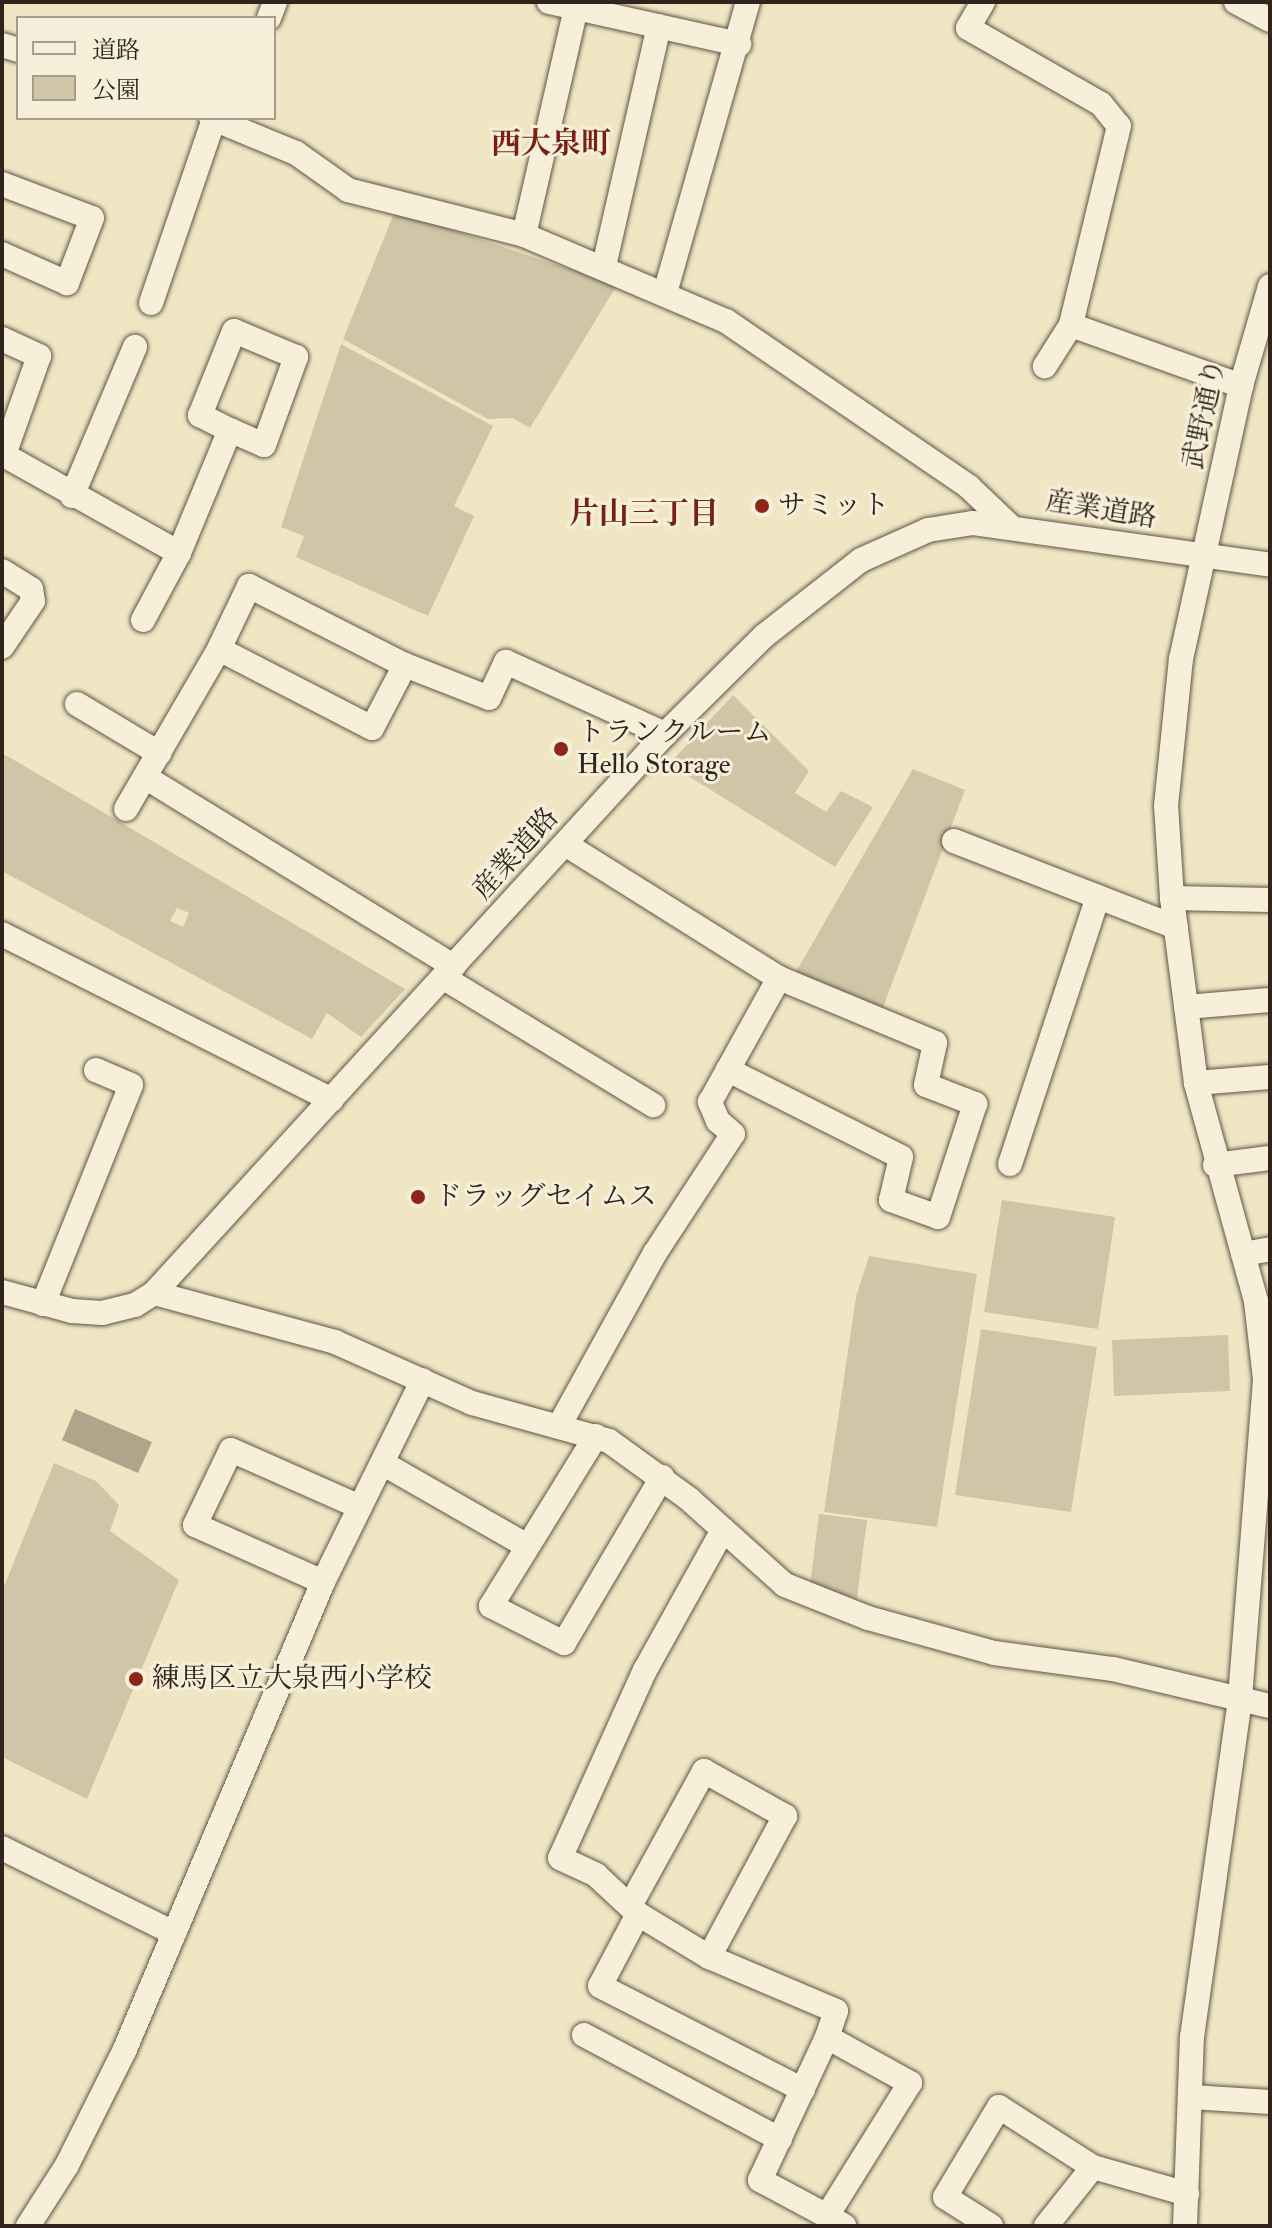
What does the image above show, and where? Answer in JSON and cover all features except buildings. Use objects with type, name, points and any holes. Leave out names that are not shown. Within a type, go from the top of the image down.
[{"type":"street","points":[[549,2],[739,44]]},
{"type":"street","points":[[665,293],[739,44],[748,2]]},
{"type":"street","points":[[983,2],[968,28],[1101,104],[1119,126],[1071,325],[1045,366]]},
{"type":"street","points":[[1236,2],[1270,20]]},
{"type":"street","points":[[524,235],[576,8]]},
{"type":"street","points":[[604,266],[659,26]]},
{"type":"street","points":[[151,303],[220,120],[296,153],[348,190],[524,235],[604,266],[726,321],[969,487],[1011,527]]},
{"type":"street","points":[[2,184],[92,218],[67,283],[2,254]]},
{"type":"street","name":"武野通り","points":[[1185,2226],[1192,2037],[1240,1698],[1265,1379],[1262,1334],[1243,1254],[1215,1165],[1196,1083],[1172,898],[1166,806],[1181,659],[1207,556],[1241,386],[1263,332],[1270,286]]},
{"type":"street","points":[[1071,325],[1241,386]]},
{"type":"street","points":[[234,331],[296,357],[264,445],[230,430],[200,415],[234,331]]},
{"type":"street","points":[[2,339],[39,356],[3,454],[72,496],[179,553]]},
{"type":"street","points":[[72,496],[135,347]]},
{"type":"street","points":[[143,620],[179,553],[230,430]]},
{"type":"street","name":"産業道路","points":[[2,1292],[43,1304],[102,1313],[135,1305],[154,1293],[665,734],[764,636],[861,560],[928,530],[973,523],[1270,565]]},
{"type":"street","points":[[2,571],[31,589],[33,601],[2,647]]},
{"type":"street","points":[[126,809],[219,649],[249,586],[405,665],[489,698],[506,662],[665,734]]},
{"type":"street","points":[[219,649],[372,728],[405,665]]},
{"type":"street","points":[[77,704],[159,753]]},
{"type":"street","points":[[145,777],[653,1105]]},
{"type":"street","points":[[954,841],[1176,927]]},
{"type":"street","points":[[565,844],[779,978],[935,1043],[926,1085],[975,1104],[938,1217],[891,1200],[901,1157],[728,1070]]},
{"type":"street","points":[[1010,1164],[1098,897]]},
{"type":"street","points":[[1172,898],[1270,900]]},
{"type":"street","points":[[2,934],[332,1100]]},
{"type":"street","points":[[559,1426],[655,1253],[733,1134],[718,1121],[710,1102],[779,978]]},
{"type":"street","points":[[1186,1007],[1270,1000]]},
{"type":"street","points":[[43,1304],[131,1085],[96,1070]]},
{"type":"street","points":[[1196,1083],[1270,1077]]},
{"type":"street","points":[[1215,1165],[1270,1158]]},
{"type":"street","points":[[1243,1254],[1270,1249]]},
{"type":"street","points":[[154,1293],[335,1342],[513,1417],[596,1436],[662,1477],[785,1585],[935,1640],[1113,1669],[1270,1706]]},
{"type":"street","points":[[28,2226],[67,2165],[125,2049],[323,1582],[423,1380]]},
{"type":"street","points":[[596,1436],[491,1606],[564,1643],[662,1477]]},
{"type":"street","points":[[323,1582],[195,1525],[231,1450],[360,1507]]},
{"type":"street","points":[[384,1464],[527,1546]]},
{"type":"street","points":[[723,1530],[645,1670],[560,1858],[596,1875],[634,1909],[709,1957],[836,2011],[827,2037],[760,2180],[839,2223],[910,2083],[827,2037]]},
{"type":"street","points":[[709,1957],[785,1816],[704,1771],[634,1909],[600,1986],[803,2090]]},
{"type":"street","points":[[2,1848],[174,1933]]},
{"type":"street","points":[[584,2035],[780,2139]]},
{"type":"street","points":[[1192,2097],[1270,2102]]},
{"type":"street","points":[[991,2226],[945,2197],[999,2107],[1093,2167],[1187,2194]]},
{"type":"street","points":[[1046,2226],[1093,2167]]},
{"type":"green space","points":[[395,211],[617,285],[530,428],[512,418],[488,419],[343,339]]},
{"type":"green space","points":[[341,344],[493,426],[454,506],[474,516],[428,616],[296,557],[304,536],[281,527]]},
{"type":"green space","points":[[733,695],[809,771],[795,793],[826,812],[841,791],[873,807],[835,867],[669,764]]},
{"type":"green space","points":[[2,753],[405,989],[361,1037],[327,1013],[312,1039],[2,871]],"holes":[[[177,908],[189,913],[183,927],[170,921]]]},
{"type":"green space","points":[[913,769],[965,790],[882,1010],[793,977]]},
{"type":"green space","points":[[1002,1200],[1115,1217],[1098,1329],[984,1312]]},
{"type":"green space","points":[[869,1256],[977,1274],[937,1527],[824,1512],[856,1297]]},
{"type":"green space","points":[[981,1329],[1097,1347],[1071,1512],[955,1495]]},
{"type":"green space","points":[[1228,1335],[1230,1391],[1114,1396],[1112,1340]]},
{"type":"green space","points":[[54,1463],[96,1481],[119,1505],[110,1531],[179,1580],[87,1799],[2,1757],[2,1591]]},
{"type":"green space","points":[[819,1514],[867,1520],[857,1599],[810,1585]]},
{"type":"shaded area","points":[[75,1409],[152,1442],[138,1473],[62,1440]]},
{"type":"place","name":"サミット","points":[[762,506]]},
{"type":"place","name":"トランクルーム Hello Storage","points":[[561,749]]},
{"type":"place","name":"ドラッグセイムス","points":[[418,1197]]},
{"type":"place","name":"練馬区立大泉西小学校","points":[[136,1679]]},
{"type":"district","name":"西大泉町","points":[[551,144]]},
{"type":"district","name":"片山三丁目","points":[[644,514]]}]
